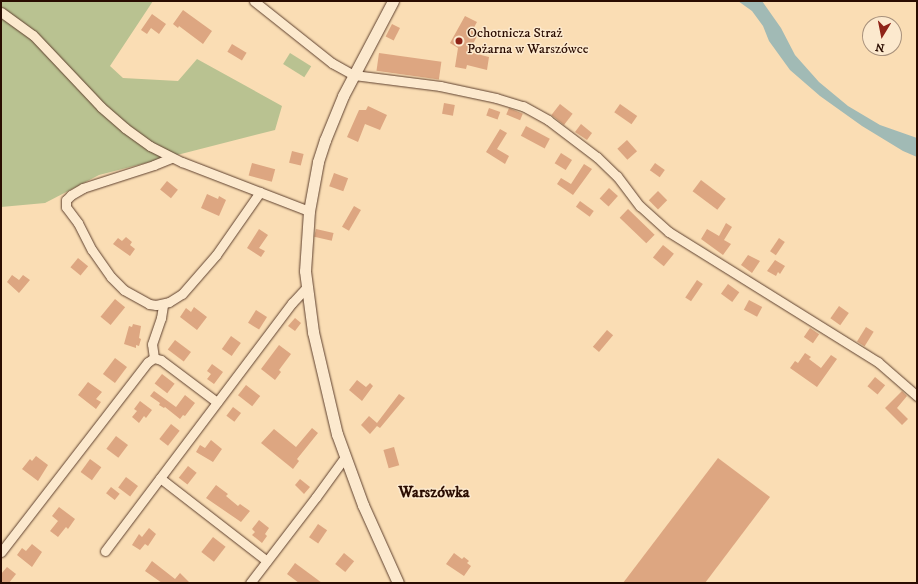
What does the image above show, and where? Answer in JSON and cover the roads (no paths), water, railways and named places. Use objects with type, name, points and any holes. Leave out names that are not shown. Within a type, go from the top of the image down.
[{"type":"street","points":[[254,1],[332,63],[354,75],[432,85],[496,98],[523,106],[548,120],[597,157],[617,176],[640,206],[669,232],[878,362],[917,396]]},
{"type":"street","points":[[393,1],[354,75],[325,140],[312,187],[305,250],[306,288],[322,375],[333,420],[345,457],[398,583]]},
{"type":"street","points":[[1,12],[33,35],[113,118],[144,142],[171,158],[309,210]]},
{"type":"street","points":[[171,158],[76,191],[68,197],[65,204],[78,223],[95,254],[118,284],[143,302],[163,305],[182,294],[205,268],[260,192]]},
{"type":"street","points":[[104,551],[292,303],[306,288]]},
{"type":"street","points":[[154,358],[152,344],[161,318],[163,305]]},
{"type":"street","points":[[154,358],[160,360],[217,402]]},
{"type":"street","points":[[1,552],[143,367],[154,358]]},
{"type":"street","points":[[250,583],[345,457]]},
{"type":"street","points":[[160,478],[267,561]]},
{"type":"water","points":[[738,1],[762,1],[781,28],[795,55],[819,82],[848,106],[880,125],[917,138],[917,157],[903,151],[862,126],[820,96],[790,70],[769,41],[763,26],[752,11]]},
{"type":"place","name":"Ochotnicza Straż Pożarna w Warszówce","points":[[459,41]]},
{"type":"district","name":"Warszówka","points":[[434,492]]}]
